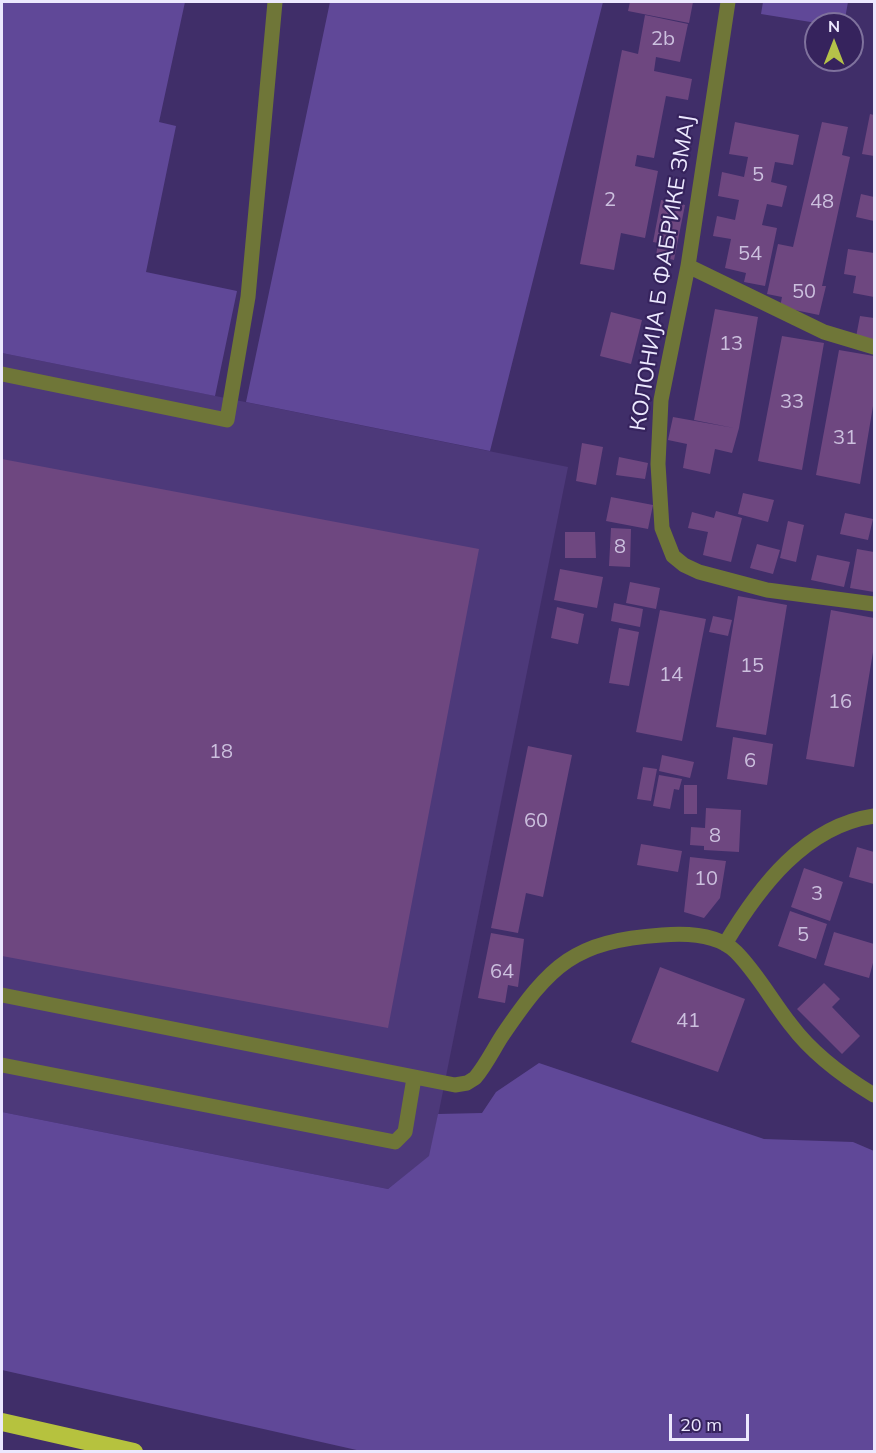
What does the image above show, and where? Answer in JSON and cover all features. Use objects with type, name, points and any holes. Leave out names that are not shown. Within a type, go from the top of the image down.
[{"type":"highway","points":[[6,1422],[134,1452]]},
{"type":"street","points":[[2,374],[227,420],[248,297],[275,2]]},
{"type":"street","name":"КОЛОНИЈА Б ФАБРИКЕ ЗМАЈ","points":[[728,2],[688,266],[661,400],[658,464],[662,528],[666,543],[679,561],[699,572],[766,590],[874,604]]},
{"type":"street","points":[[688,266],[824,332],[874,347]]},
{"type":"street","points":[[725,944],[758,894],[797,854],[841,823],[874,816]]},
{"type":"street","points":[[2,995],[455,1085],[467,1083],[475,1078],[546,978],[563,962],[580,952],[612,940],[669,934],[699,936],[725,944],[742,958],[792,1027],[831,1064],[874,1095]]},
{"type":"street","points":[[2,1065],[396,1142],[405,1132],[414,1078]]},
{"type":"shaded area","points":[[2,2],[185,2],[159,122],[176,126],[146,272],[237,291],[215,396],[2,353]]},
{"type":"shaded area","points":[[330,2],[603,2],[490,451],[246,402]]},
{"type":"shaded area","points":[[763,2],[848,2],[846,12],[804,12],[804,21],[761,14]]},
{"type":"shaded area","points":[[2,353],[568,467],[430,1156],[388,1189],[2,1112]]},
{"type":"shaded area","points":[[539,1063],[764,1139],[853,1142],[874,1151],[874,1451],[361,1451],[2,1370],[2,1112],[388,1189],[429,1156],[438,1114],[482,1113],[496,1092]]},
{"type":"building","points":[[630,2],[693,2],[689,23],[628,11]]},
{"type":"building","points":[[645,15],[688,24],[680,62],[656,57],[654,71],[692,79],[688,100],[666,96],[654,158],[637,155],[635,166],[658,171],[645,238],[621,233],[614,270],[580,264],[622,50],[638,54]]},
{"type":"building","points":[[870,114],[874,115],[874,156],[862,154]]},
{"type":"building","points":[[735,122],[799,135],[793,165],[775,162],[771,182],[787,186],[782,207],[767,204],[762,225],[777,228],[765,286],[744,282],[746,273],[725,268],[731,239],[713,236],[717,216],[735,220],[739,200],[718,196],[722,172],[744,177],[748,157],[729,154]]},
{"type":"building","points":[[822,122],[848,127],[842,155],[850,157],[822,286],[826,286],[819,315],[780,307],[782,297],[767,294],[778,244],[793,247]]},
{"type":"building","points":[[861,194],[874,197],[874,221],[856,217]]},
{"type":"building","points":[[661,200],[685,205],[674,260],[656,256],[658,243],[653,242]]},
{"type":"building","points":[[848,249],[874,253],[874,297],[853,293],[856,276],[844,274]]},
{"type":"building","points":[[715,309],[758,317],[739,428],[732,453],[715,449],[710,474],[683,468],[687,444],[668,440],[673,417],[734,428],[694,420]]},
{"type":"building","points":[[611,312],[642,320],[631,364],[600,356]]},
{"type":"building","points":[[860,316],[874,318],[874,341],[856,337]]},
{"type":"building","points":[[782,336],[824,343],[802,470],[758,461]]},
{"type":"building","points":[[839,350],[874,356],[874,400],[860,484],[816,475]]},
{"type":"building","points":[[582,443],[603,447],[596,485],[576,481]]},
{"type":"building","points":[[619,457],[648,463],[645,479],[616,475]]},
{"type":"building","points":[[2,459],[479,549],[388,1028],[2,956]]},
{"type":"building","points":[[743,493],[774,500],[768,522],[738,514]]},
{"type":"building","points":[[611,497],[653,505],[648,529],[606,521]]},
{"type":"building","points":[[716,511],[742,518],[731,562],[703,555],[708,532],[688,528],[692,512],[714,518]]},
{"type":"building","points":[[845,513],[873,519],[868,540],[840,534]]},
{"type":"building","points":[[788,521],[804,525],[796,562],[780,558]]},
{"type":"building","points":[[611,528],[631,529],[630,567],[609,566]]},
{"type":"building","points":[[565,532],[595,532],[596,558],[565,558]]},
{"type":"building","points":[[757,544],[780,550],[773,574],[750,568]]},
{"type":"building","points":[[857,549],[874,552],[874,592],[850,588]]},
{"type":"building","points":[[817,555],[850,562],[844,587],[811,580]]},
{"type":"building","points":[[560,569],[603,577],[597,608],[554,600]]},
{"type":"building","points":[[630,582],[660,588],[656,609],[626,603]]},
{"type":"building","points":[[738,596],[787,605],[766,735],[716,727]]},
{"type":"building","points":[[614,603],[643,609],[640,627],[611,621]]},
{"type":"building","points":[[557,607],[584,614],[578,644],[551,638]]},
{"type":"building","points":[[660,610],[706,619],[682,741],[636,732]]},
{"type":"building","points":[[831,610],[874,618],[874,646],[854,767],[806,759]]},
{"type":"building","points":[[713,616],[732,620],[728,636],[709,632]]},
{"type":"building","points":[[619,628],[639,632],[629,686],[609,683]]},
{"type":"building","points":[[733,737],[773,744],[767,785],[727,779]]},
{"type":"building","points":[[528,746],[572,755],[543,897],[526,893],[518,933],[491,928]]},
{"type":"building","points":[[662,755],[694,762],[690,778],[659,771]]},
{"type":"building","points":[[643,767],[657,769],[651,801],[637,799]]},
{"type":"building","points":[[659,775],[682,779],[679,790],[674,789],[670,809],[653,806]]},
{"type":"building","points":[[684,785],[697,785],[697,814],[684,814]]},
{"type":"building","points":[[706,808],[741,810],[739,852],[704,850],[704,846],[690,845],[691,827],[705,828]]},
{"type":"building","points":[[641,844],[682,851],[678,872],[637,865]]},
{"type":"building","points":[[857,847],[874,852],[874,884],[849,877]]},
{"type":"building","points":[[690,857],[726,861],[720,898],[704,918],[684,912]]},
{"type":"building","points":[[804,868],[843,882],[830,921],[791,907]]},
{"type":"building","points":[[790,911],[827,924],[816,959],[778,946]]},
{"type":"building","points":[[834,932],[874,944],[874,959],[869,978],[824,965]]},
{"type":"building","points":[[491,933],[524,939],[518,987],[508,985],[505,1003],[478,998]]},
{"type":"building","points":[[660,967],[745,999],[718,1072],[631,1042]]},
{"type":"building","points":[[824,983],[840,999],[832,1007],[860,1036],[842,1054],[797,1009]]}]
